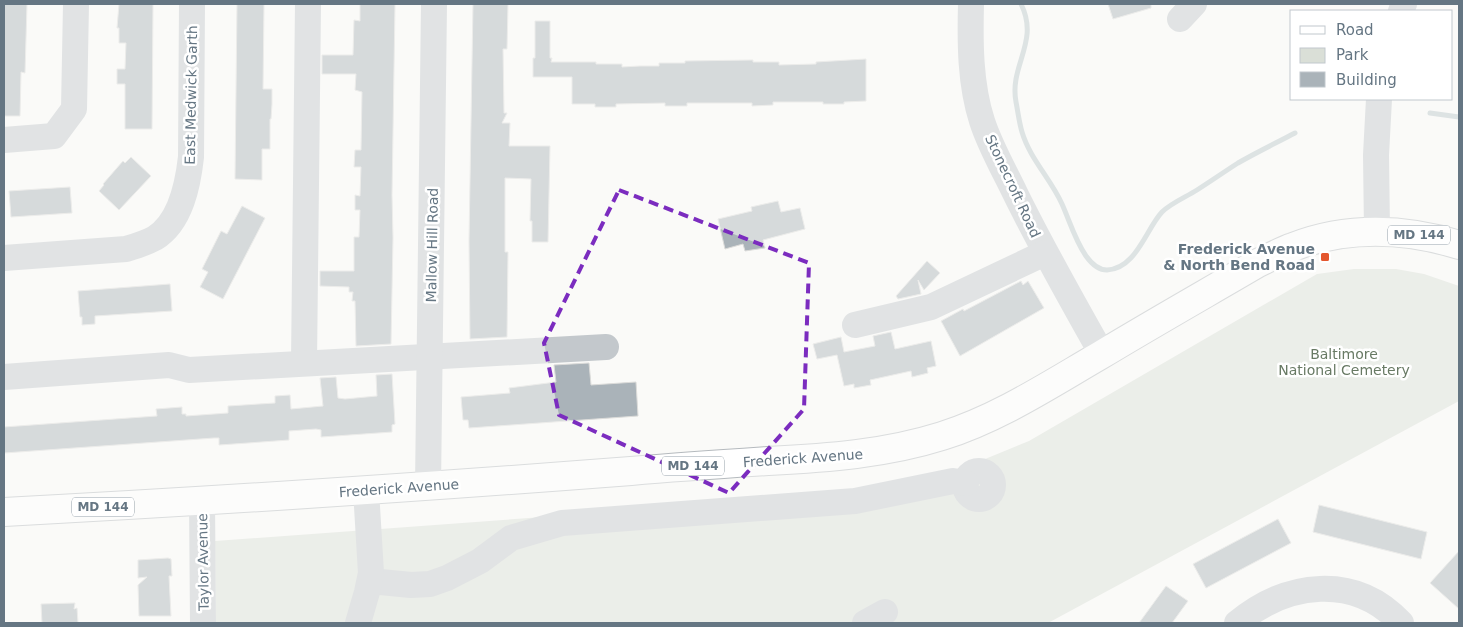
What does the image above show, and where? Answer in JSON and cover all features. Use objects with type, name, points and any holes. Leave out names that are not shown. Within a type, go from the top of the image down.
[{"type":"main road","name":"Frederick Avenue","points":[[4,512],[428,486],[878,452],[944,436],[971,426],[1046,388],[1258,263],[1293,247],[1350,232],[1377,231],[1427,236],[1459,245]]},
{"type":"street","points":[[4,140],[54,136],[74,109],[76,4]]},
{"type":"street","name":"East Medwick Garth","points":[[4,258],[126,249],[158,237],[171,222],[181,204],[188,182],[191,158],[192,4]]},
{"type":"street","points":[[304,363],[308,4]]},
{"type":"street","name":"Mallow Hill Road","points":[[428,486],[434,4]]},
{"type":"street","name":"Stonecroft Road","points":[[971,4],[970,43],[973,75],[982,120],[995,152],[1045,253],[1102,354]]},
{"type":"street","points":[[1377,231],[1376,154],[1379,100]]},
{"type":"street","points":[[855,325],[931,306],[1045,253]]},
{"type":"street","points":[[4,377],[169,365],[189,370],[606,347]]},
{"type":"street","points":[[370,581],[411,585],[430,584],[447,578],[480,561],[510,538],[562,523],[855,501],[953,481],[966,483]]},
{"type":"street","points":[[358,623],[370,581],[371,554],[366,490]]},
{"type":"street","name":"Taylor Avenue","points":[[202,501],[203,623]]},
{"type":"street","points":[[1237,623],[1252,611],[1277,598],[1301,590],[1327,588],[1351,591],[1377,603],[1401,623]]},
{"type":"highlighted area","points":[[619,190],[809,263],[804,409],[729,493],[559,415],[544,343]]},
{"type":"green space","name":"Baltimore National Cemetery","points":[[1354,269],[1396,269],[1424,274],[1459,286],[1459,401],[1048,623],[216,623],[215,541],[818,497],[915,483],[973,464],[1029,441],[1317,274]]},
{"type":"building","points":[[4,4],[27,4],[25,73],[21,72],[20,116],[4,116]]},
{"type":"building","points":[[119,4],[153,4],[152,129],[125,129],[125,84],[117,84],[117,69],[125,69],[126,43],[119,43],[119,28],[117,28]]},
{"type":"building","points":[[237,4],[264,4],[263,89],[272,89],[272,104],[270,149],[262,149],[262,180],[235,179]]},
{"type":"building","points":[[360,4],[395,4],[393,238],[391,344],[356,346],[353,292],[349,292],[349,287],[320,286],[320,271],[354,271],[354,237],[359,237],[360,210],[355,210],[355,195],[360,196],[361,167],[354,167],[355,150],[361,150],[362,92],[355,90],[356,74],[322,74],[322,55],[353,55],[354,20],[360,21]]},
{"type":"building","points":[[473,4],[508,4],[507,49],[503,49],[504,113],[507,113],[502,123],[510,123],[509,146],[550,146],[548,242],[532,242],[532,221],[530,221],[531,179],[505,178],[505,252],[508,252],[507,337],[470,339],[469,241]]},
{"type":"building","points":[[1108,4],[1151,4],[1151,8],[1113,19]]},
{"type":"building","points":[[535,21],[550,21],[551,62],[596,62],[596,64],[622,64],[622,67],[659,66],[659,63],[685,63],[685,61],[753,60],[753,62],[779,62],[779,65],[816,64],[816,62],[866,59],[866,101],[844,102],[844,104],[773,102],[773,105],[752,106],[752,103],[687,103],[687,106],[665,106],[665,103],[616,104],[616,107],[595,107],[595,104],[572,104],[572,77],[533,77]]},
{"type":"building","points":[[131,157],[151,176],[119,210],[99,191],[123,161],[125,163]]},
{"type":"building","points":[[70,187],[72,213],[11,217],[9,191]]},
{"type":"building","points":[[778,201],[781,212],[800,208],[805,229],[763,240],[765,248],[745,251],[743,244],[725,249],[718,219],[752,211],[751,207]]},
{"type":"building","points":[[242,206],[265,218],[223,299],[200,287],[208,272],[202,269],[221,231],[227,234]]},
{"type":"building","points":[[927,261],[940,273],[924,290],[918,280],[921,294],[898,299],[896,296]]},
{"type":"building","points":[[1021,281],[1023,285],[1028,281],[1044,308],[960,356],[941,321]]},
{"type":"building","points":[[170,284],[172,311],[95,316],[95,324],[82,325],[78,291]]},
{"type":"building","points":[[891,332],[895,349],[931,341],[936,366],[927,368],[928,373],[912,377],[911,371],[870,380],[871,385],[854,388],[854,384],[844,386],[837,355],[817,359],[813,344],[841,337],[844,352],[875,346],[873,336]]},
{"type":"building","points":[[589,363],[591,385],[636,382],[638,416],[469,428],[468,420],[463,420],[461,397],[510,393],[509,388],[556,382],[554,365]]},
{"type":"building","points":[[392,374],[395,424],[392,425],[392,432],[321,437],[321,430],[316,429],[289,431],[289,440],[219,445],[219,438],[214,438],[4,453],[4,427],[157,416],[156,409],[182,407],[182,414],[186,414],[186,416],[228,413],[228,406],[275,403],[275,396],[290,395],[291,409],[323,406],[320,378],[336,377],[338,398],[345,399],[377,396],[376,375]]},
{"type":"building","points":[[1319,505],[1427,532],[1421,559],[1313,532]]},
{"type":"building","points":[[1278,519],[1291,543],[1206,588],[1193,564]]},
{"type":"building","points":[[1459,551],[1459,609],[1430,583]]},
{"type":"building","points":[[171,559],[172,576],[169,576],[171,616],[139,616],[138,585],[147,577],[138,578],[138,560]]},
{"type":"building","points":[[1166,586],[1188,601],[1172,623],[1139,623]]},
{"type":"building","points":[[75,603],[74,609],[77,608],[78,623],[42,623],[41,604]]},
{"type":"waterway","points":[[1021,4],[1026,18],[1027,30],[1026,42],[1016,76],[1015,89],[1022,132],[1030,151],[1062,204],[1082,250],[1090,261],[1101,269],[1117,268],[1126,263],[1133,256],[1156,219],[1170,206],[1238,163],[1295,133]]},
{"type":"waterway","points":[[1430,113],[1459,117]]},
{"type":"place","name":"Frederick Avenue & North Bend Road","points":[[1325,257]]}]
